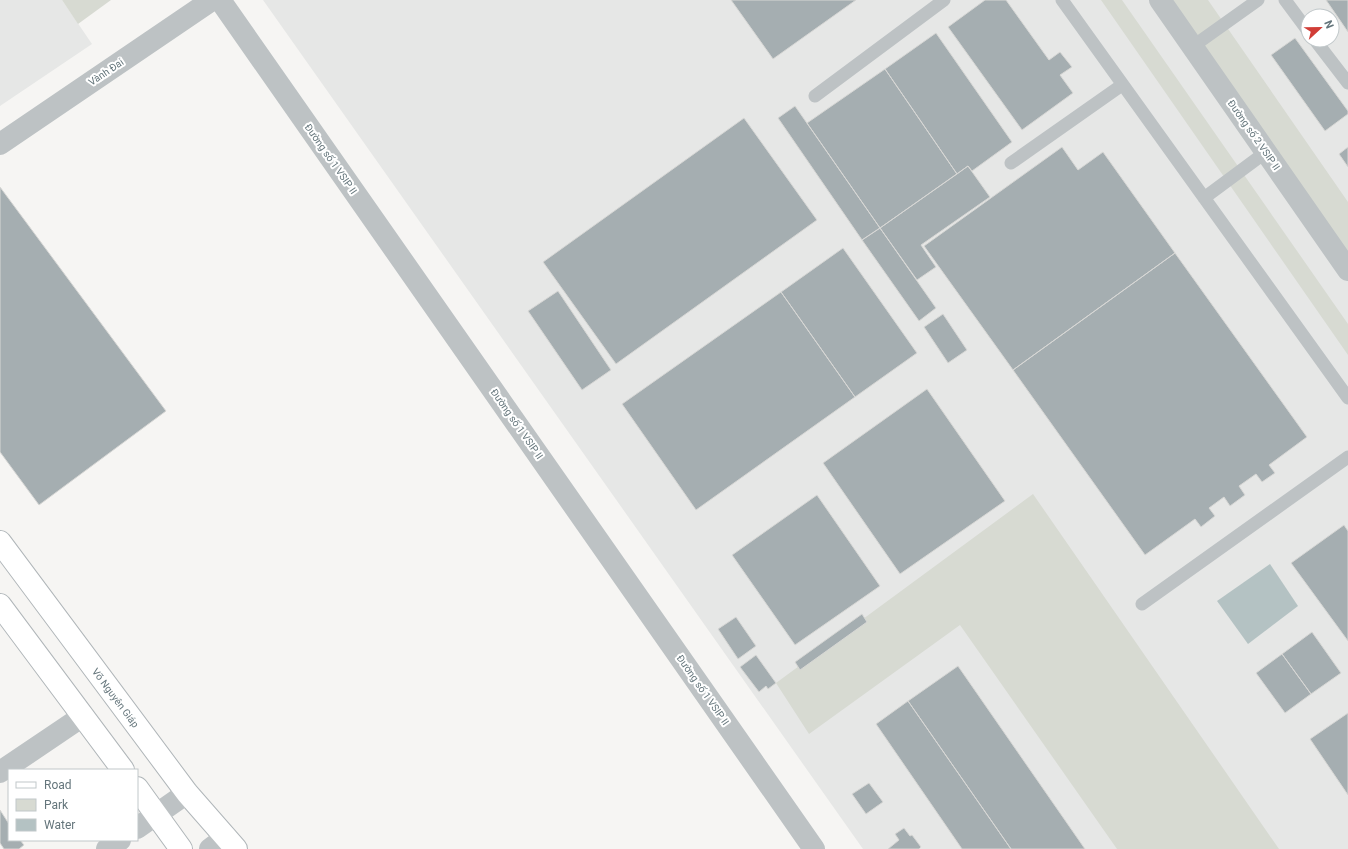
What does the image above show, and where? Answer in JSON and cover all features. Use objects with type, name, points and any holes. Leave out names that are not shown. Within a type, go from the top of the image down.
[{"type":"main road","name":"Võ Nguyên Giáp","points":[[0,542],[224,845]]},
{"type":"main road","points":[[0,605],[123,769]]},
{"type":"main road","points":[[138,789],[181,849]]},
{"type":"street","name":"Vành Đai","points":[[0,144],[212,0]]},
{"type":"street","name":"Đường số 1 VSIP II","points":[[220,0],[814,849]]},
{"type":"street","name":"Đường số 2 VSIP II","points":[[1160,0],[1348,270]]},
{"type":"street","points":[[0,772],[83,716]]},
{"type":"street","points":[[138,827],[187,793]]},
{"type":"street","points":[[107,849],[119,841]]},
{"type":"lane","points":[[816,96],[944,0]]},
{"type":"lane","points":[[1062,0],[1348,398]]},
{"type":"lane","points":[[1192,47],[1258,0]]},
{"type":"lane","points":[[1285,0],[1300,20]]},
{"type":"lane","points":[[1321,48],[1348,83]]},
{"type":"lane","points":[[1011,163],[1122,85]]},
{"type":"lane","points":[[1204,198],[1266,152]]},
{"type":"lane","points":[[1142,604],[1348,457]]},
{"type":"shaded area","points":[[0,0],[62,0],[92,44],[0,106]]},
{"type":"shaded area","points":[[263,0],[1348,0],[1348,849],[863,849]]},
{"type":"green space","points":[[62,0],[111,0],[78,24]]},
{"type":"green space","points":[[1101,0],[1122,0],[1348,324],[1348,355]]},
{"type":"green space","points":[[1168,0],[1208,0],[1348,202],[1348,260]]},
{"type":"green space","points":[[1033,494],[1279,849],[1117,849],[960,625],[809,734],[776,683]]},
{"type":"water","points":[[1270,564],[1298,606],[1248,644],[1217,601]]},
{"type":"building","points":[[731,0],[856,0],[773,59]]},
{"type":"building","points":[[985,0],[1006,0],[1049,60],[1060,52],[1072,67],[1060,75],[1073,93],[1022,130],[948,27]]},
{"type":"building","points":[[1326,0],[1348,0],[1348,32],[1340,20],[1340,8],[1332,8]]},
{"type":"building","points":[[936,33],[1012,142],[972,171],[968,166],[957,174],[885,69]]},
{"type":"building","points":[[1295,38],[1300,45],[1300,48],[1302,48],[1348,111],[1348,114],[1325,131],[1271,55]]},
{"type":"building","points":[[885,69],[957,174],[880,228],[807,123]]},
{"type":"building","points":[[795,106],[880,228],[862,240],[778,118]]},
{"type":"building","points":[[744,118],[817,220],[616,364],[543,262]]},
{"type":"building","points":[[1062,147],[1078,170],[1103,152],[1175,253],[1013,370],[924,246]]},
{"type":"building","points":[[1348,147],[1348,167],[1339,154]]},
{"type":"building","points":[[968,166],[990,197],[921,245],[936,267],[917,280],[880,228]]},
{"type":"building","points":[[0,187],[166,411],[39,505],[0,452]]},
{"type":"building","points":[[880,228],[936,308],[919,321],[862,240]]},
{"type":"building","points":[[843,248],[917,353],[855,397],[781,292]]},
{"type":"building","points":[[1175,253],[1307,437],[1269,465],[1275,473],[1262,482],[1256,474],[1239,486],[1245,495],[1230,506],[1224,497],[1209,508],[1215,516],[1201,527],[1195,519],[1145,555],[1013,370]]},
{"type":"building","points":[[558,291],[611,370],[582,390],[528,311]]},
{"type":"building","points":[[781,292],[855,397],[696,510],[622,404]]},
{"type":"building","points":[[943,314],[967,350],[948,363],[924,327]]},
{"type":"building","points":[[927,389],[1005,501],[900,574],[823,463]]},
{"type":"building","points":[[817,495],[880,586],[795,645],[732,555]]},
{"type":"building","points":[[1344,525],[1348,531],[1348,641],[1291,563]]},
{"type":"building","points":[[862,614],[867,622],[800,670],[795,662]]},
{"type":"building","points":[[736,617],[756,646],[738,659],[718,629]]},
{"type":"building","points":[[1312,632],[1341,673],[1311,694],[1282,654]]},
{"type":"building","points":[[1282,654],[1311,694],[1285,713],[1256,673]]},
{"type":"building","points":[[756,655],[776,683],[768,689],[766,686],[759,692],[740,667]]},
{"type":"building","points":[[958,666],[1085,849],[1011,849],[908,701]]},
{"type":"building","points":[[908,701],[1011,849],[962,849],[876,724]]},
{"type":"building","points":[[1348,713],[1348,795],[1310,739]]},
{"type":"building","points":[[869,783],[883,802],[866,814],[852,794]]},
{"type":"building","points":[[0,810],[8,822],[8,841],[21,841],[24,845],[19,849],[4,849],[0,843]]},
{"type":"building","points":[[904,828],[910,836],[912,835],[921,847],[919,849],[888,849],[899,840],[895,834]]}]
